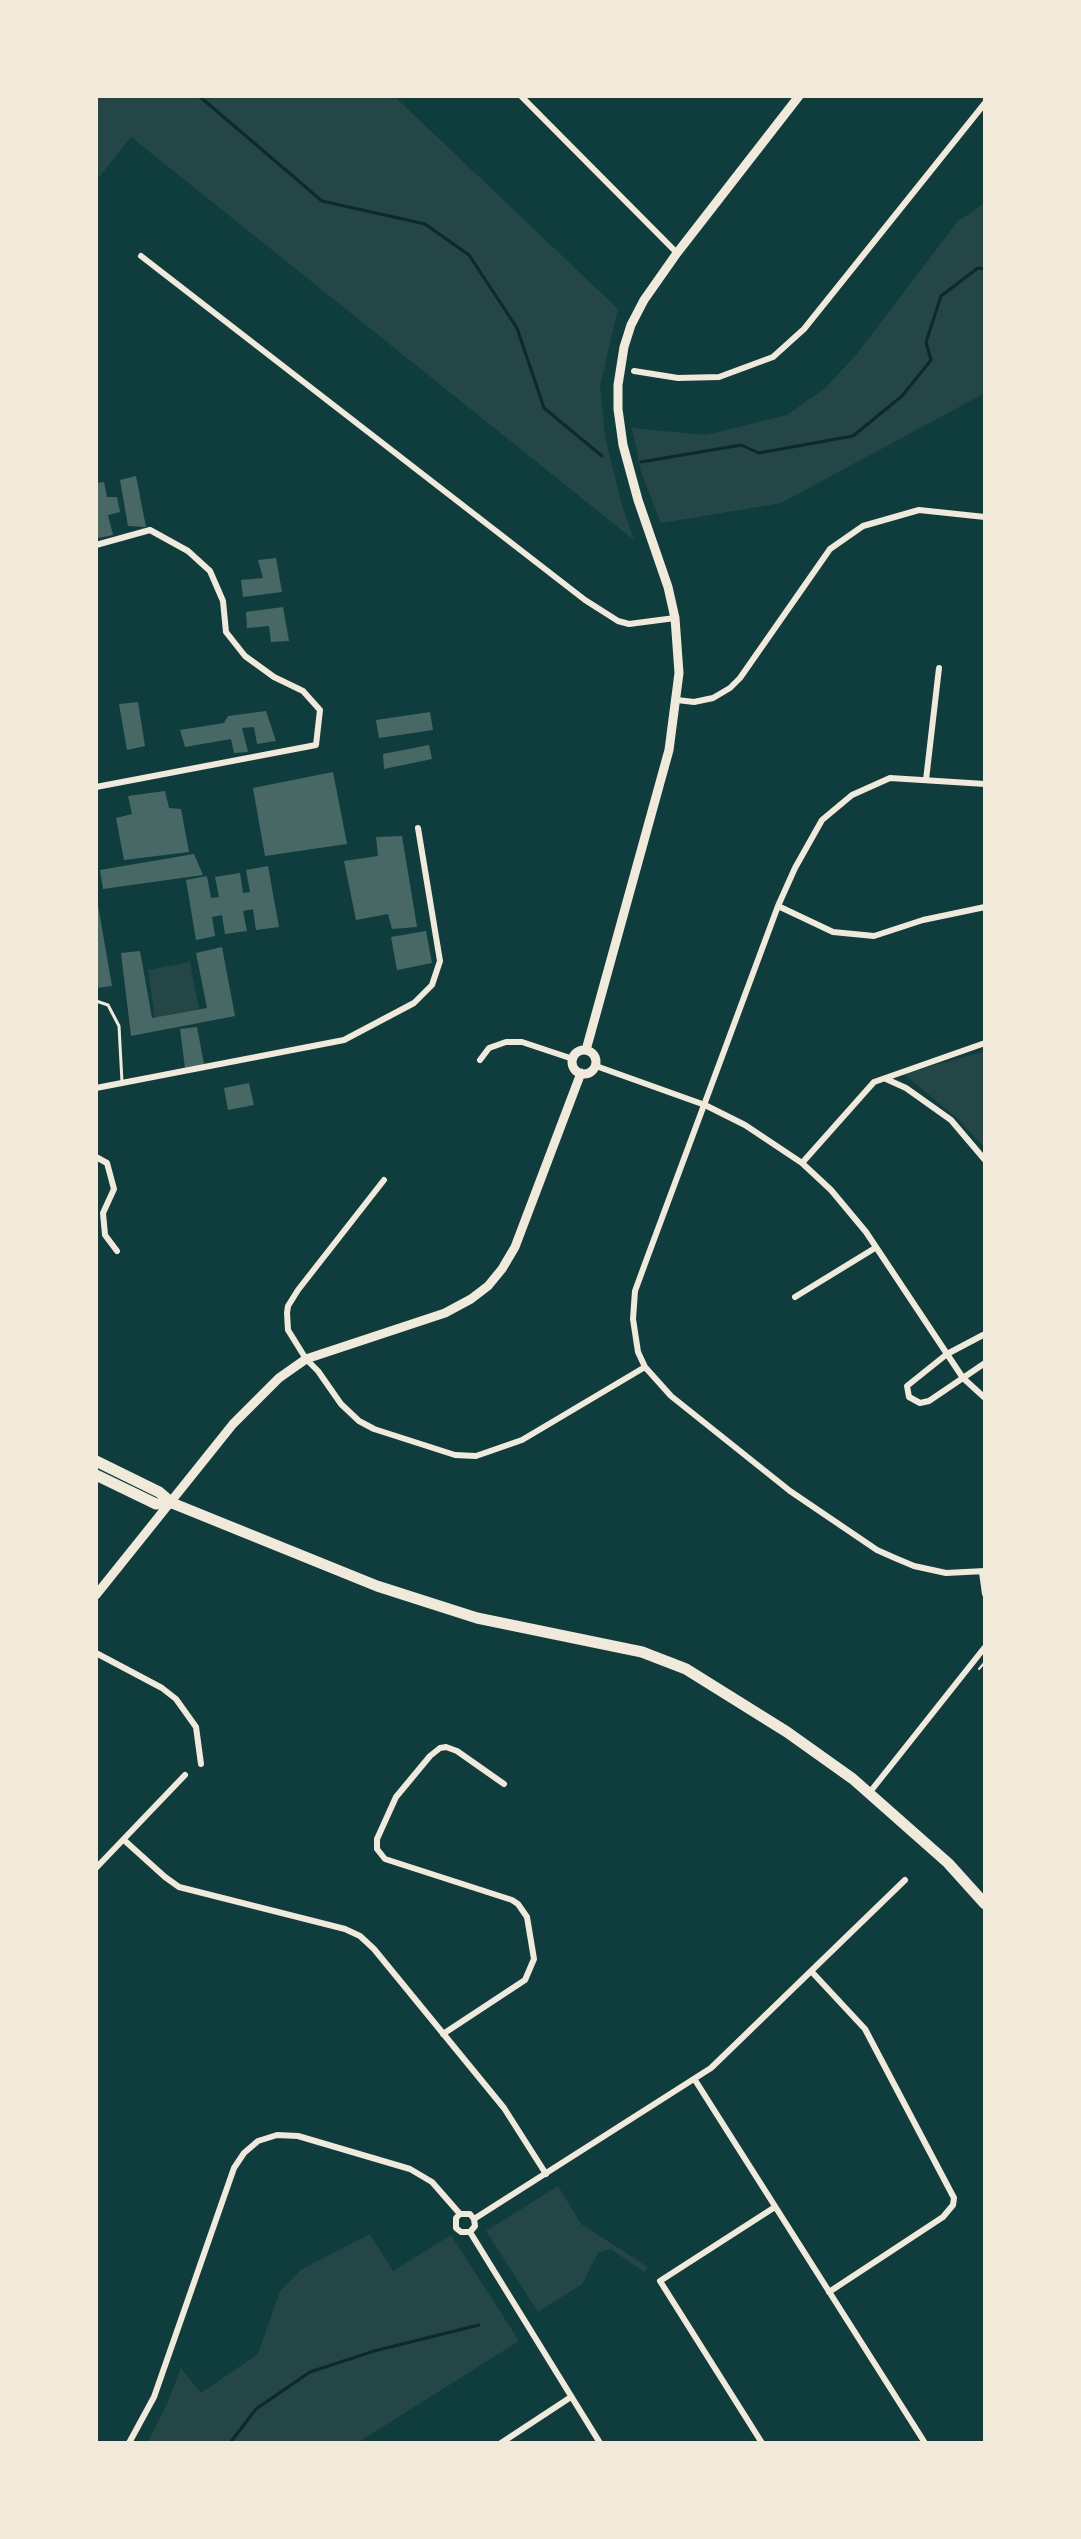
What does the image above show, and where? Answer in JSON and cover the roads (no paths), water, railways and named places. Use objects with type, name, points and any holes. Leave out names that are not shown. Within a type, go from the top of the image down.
[{"type":"highway","points":[[96,1461],[159,1492],[172,1503],[333,1570],[420,1601],[477,1618],[629,1648],[673,1663],[787,1732],[870,1792],[948,1863],[985,1904]]},
{"type":"highway","points":[[96,1475],[156,1504],[172,1503]]},
{"type":"main road","points":[[586,1050],[669,750],[679,673],[675,618],[662,563],[638,500],[623,445],[618,385],[631,325],[644,300],[677,253],[799,96]]},
{"type":"main road","points":[[586,1050],[595,1055],[596,1066],[588,1073],[581,1073],[574,1068],[573,1059],[578,1051],[586,1050]]},
{"type":"main road","points":[[96,1595],[255,1400],[279,1378],[306,1359],[445,1313],[488,1286],[515,1247],[581,1073]]},
{"type":"street","points":[[521,96],[677,253]]},
{"type":"street","points":[[634,371],[678,378],[719,377],[773,357],[804,329],[985,103]]},
{"type":"street","points":[[141,256],[585,600],[618,621],[629,624],[675,618]]},
{"type":"street","points":[[677,700],[694,702],[713,698],[730,688],[830,549],[863,526],[919,510],[985,517]]},
{"type":"street","points":[[96,545],[150,530],[188,551],[210,571],[223,601],[226,632],[245,656],[274,677],[303,691],[320,710],[316,745],[96,787]]},
{"type":"street","points":[[926,780],[939,668]]},
{"type":"street","points":[[985,784],[890,778],[852,795],[822,820],[778,906],[635,1291],[633,1319],[638,1352],[645,1367],[671,1396],[790,1491],[877,1550],[914,1566],[946,1573],[983,1571],[985,1594]]},
{"type":"street","points":[[96,1088],[344,1040],[414,1003],[432,985],[440,961],[418,828]]},
{"type":"street","points":[[778,906],[833,932],[874,936],[923,920],[985,907]]},
{"type":"street","points":[[480,1060],[489,1048],[506,1042],[522,1042],[573,1059]]},
{"type":"street","points":[[802,1163],[874,1082],[985,1043]]},
{"type":"street","points":[[596,1066],[705,1105],[745,1125],[802,1163],[831,1190],[866,1232],[963,1378],[985,1398]]},
{"type":"street","points":[[886,1079],[906,1088],[951,1120],[985,1160]]},
{"type":"street","points":[[96,1157],[107,1163],[114,1189],[103,1213],[105,1235],[117,1251]]},
{"type":"street","points":[[384,1180],[288,1306],[288,1330],[341,1404],[359,1421],[374,1429],[455,1455],[476,1456],[522,1440],[645,1367]]},
{"type":"street","points":[[795,1297],[875,1248]]},
{"type":"street","points":[[985,1334],[947,1354],[907,1386],[909,1397],[920,1403],[929,1401],[985,1363]]},
{"type":"street","points":[[870,1792],[984,1652]]},
{"type":"street","points":[[96,1653],[162,1688],[176,1699],[196,1727],[201,1764]]},
{"type":"street","points":[[443,2034],[525,1980],[534,1959],[527,1917],[518,1904],[505,1897],[385,1859],[377,1849],[377,1839],[388,1811],[404,1785],[440,1748],[452,1748],[504,1784]]},
{"type":"street","points":[[96,1868],[185,1775]]},
{"type":"street","points":[[124,1840],[179,1887],[345,1929],[360,1936],[504,2108],[546,2174]]},
{"type":"street","points":[[474,2219],[695,2080],[905,1880]]},
{"type":"street","points":[[811,1971],[865,2029],[954,2198],[953,2205],[943,2217],[829,2292]]},
{"type":"street","points":[[695,2080],[925,2443]]},
{"type":"street","points":[[129,2443],[154,2397],[234,2168],[244,2153],[258,2141],[277,2135],[298,2136],[410,2169],[432,2182],[460,2214]]},
{"type":"street","points":[[762,2443],[660,2281],[775,2207]]},
{"type":"street","points":[[460,2214],[470,2214],[474,2219],[475,2226],[470,2232],[461,2232],[456,2228],[456,2218],[460,2214]]},
{"type":"street","points":[[470,2232],[600,2443]]},
{"type":"street","points":[[501,2443],[571,2397]]},
{"type":"lane","points":[[96,1001],[108,1005],[119,1026],[122,1083]]},
{"type":"waterway","points":[[199,96],[322,201],[425,224],[469,255],[517,328],[544,408],[602,456]]},
{"type":"waterway","points":[[641,462],[741,445],[759,453],[853,436],[902,396],[931,360],[926,342],[941,296],[978,268],[985,269]]},
{"type":"waterway","points":[[230,2443],[256,2409],[310,2372],[374,2351],[479,2325]]}]
